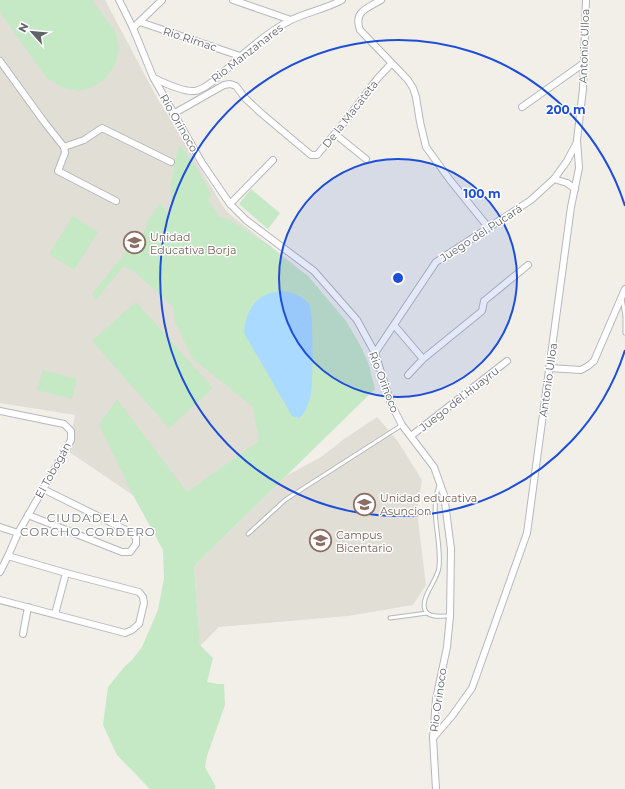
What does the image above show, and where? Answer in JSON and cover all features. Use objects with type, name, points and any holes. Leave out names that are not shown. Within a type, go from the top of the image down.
[{"type":"street","name":"Rio Orinoco","points":[[119,0],[133,28],[153,77],[202,163],[230,204],[246,220],[314,271],[357,320],[375,353],[391,404],[402,425],[434,467],[444,494],[451,549],[450,616],[447,647],[436,698],[433,738],[436,789]]},
{"type":"street","points":[[233,0],[291,20]]},
{"type":"street","name":"Rio Manzanares","points":[[153,77],[170,85],[195,91],[218,77],[240,56],[291,20],[342,0]]},
{"type":"street","points":[[381,0],[360,13],[357,22],[360,30],[408,80],[413,88],[426,147],[488,228]]},
{"type":"street","name":"Antonio Ulloa","points":[[433,738],[452,716],[472,688],[526,534],[572,207],[579,168],[577,140],[584,63],[586,0]]},
{"type":"street","points":[[133,28],[160,1]]},
{"type":"street","name":"Rio Rimac","points":[[140,22],[240,56]]},
{"type":"street","points":[[0,60],[64,147],[66,153],[58,171],[116,201]]},
{"type":"street","points":[[522,107],[584,63]]},
{"type":"street","name":"De la Macateta","points":[[236,86],[244,97],[261,113],[311,155],[317,155],[377,79],[391,64]]},
{"type":"street","name":"Rio Manzanares","points":[[173,114],[224,85],[230,84],[236,86]]},
{"type":"street","points":[[64,147],[84,140],[102,128],[171,162]]},
{"type":"street","points":[[335,134],[366,158]]},
{"type":"street","name":"Juego del Pucará","points":[[375,353],[436,262],[531,200],[554,179],[567,161],[577,140]]},
{"type":"street","points":[[230,204],[273,160]]},
{"type":"street","points":[[554,179],[567,183],[575,189]]},
{"type":"street","points":[[408,375],[423,359],[482,311],[484,301],[528,265]]},
{"type":"street","points":[[549,368],[581,370],[594,360],[625,289]]},
{"type":"street","points":[[394,325],[423,359]]},
{"type":"street","name":"Juego del Huayru","points":[[411,436],[507,361]]},
{"type":"street","name":"El Tobogán","points":[[0,411],[64,424],[71,431],[71,440],[18,533],[1,570]]},
{"type":"street","points":[[28,515],[122,552],[130,552],[136,544],[136,538],[132,532],[43,489]]},
{"type":"street","points":[[0,527],[18,533]]},
{"type":"street","points":[[0,600],[125,633],[132,630],[139,624],[144,604],[143,597],[139,592],[8,556]]},
{"type":"street","points":[[55,614],[66,573]]},
{"type":"street","points":[[23,634],[28,607]]},
{"type":"lane","points":[[622,296],[625,317],[625,333]]},
{"type":"lane","points":[[248,534],[285,500],[402,425]]},
{"type":"lane","points":[[427,613],[424,608],[424,602],[439,568],[434,504],[440,484]]},
{"type":"lane","points":[[390,618],[427,613],[431,615],[450,616]]},
{"type":"shaded area","name":"Unidad Educativa Borja","points":[[0,0],[105,0],[156,96],[226,211],[308,276],[346,323],[363,350],[310,432],[178,526],[68,451],[75,415],[0,403]]},
{"type":"shaded area","name":"Campus Bicentario","points":[[377,417],[397,440],[422,480],[417,512],[426,585],[413,605],[348,616],[219,627],[200,646],[194,566],[286,476],[321,457],[344,439]]},
{"type":"green space","points":[[0,0],[92,0],[116,33],[119,50],[115,65],[105,79],[93,87],[78,91],[61,87],[47,78],[0,13]]},
{"type":"green space","points":[[181,146],[212,195],[208,199],[219,217],[228,219],[270,246],[308,276],[346,321],[368,362],[375,389],[194,566],[200,645],[213,658],[207,682],[224,684],[225,705],[207,756],[205,767],[216,787],[214,789],[150,789],[117,755],[103,725],[108,687],[142,647],[158,610],[164,578],[163,550],[133,495],[99,425],[117,399],[187,492],[259,441],[253,407],[193,359],[175,322],[173,307],[143,279],[132,270],[123,267],[96,300],[92,294],[126,252],[128,242],[142,234],[146,228],[147,221],[161,203],[166,212],[171,212],[171,183],[178,148]]},
{"type":"green space","points":[[251,189],[280,213],[268,229],[239,204]]},
{"type":"green space","points":[[73,216],[98,232],[74,270],[49,254]]},
{"type":"green space","points":[[136,302],[213,388],[169,428],[92,341]]},
{"type":"green space","points":[[43,370],[77,379],[72,399],[37,390]]},
{"type":"water","points":[[282,291],[293,293],[304,299],[309,304],[311,310],[313,348],[311,394],[305,410],[299,418],[292,416],[244,333],[247,317],[254,304],[265,295]]},
{"type":"place","name":"Unidad Educativa Borja","points":[[134,243]]},
{"type":"place","name":"Unidad educativa Asuncion","points":[[365,504]]},
{"type":"place","name":"Campus Bicentario","points":[[320,541]]},
{"type":"district","name":"CIUDADELA CORCHO CORDERO","points":[[88,525]]}]
